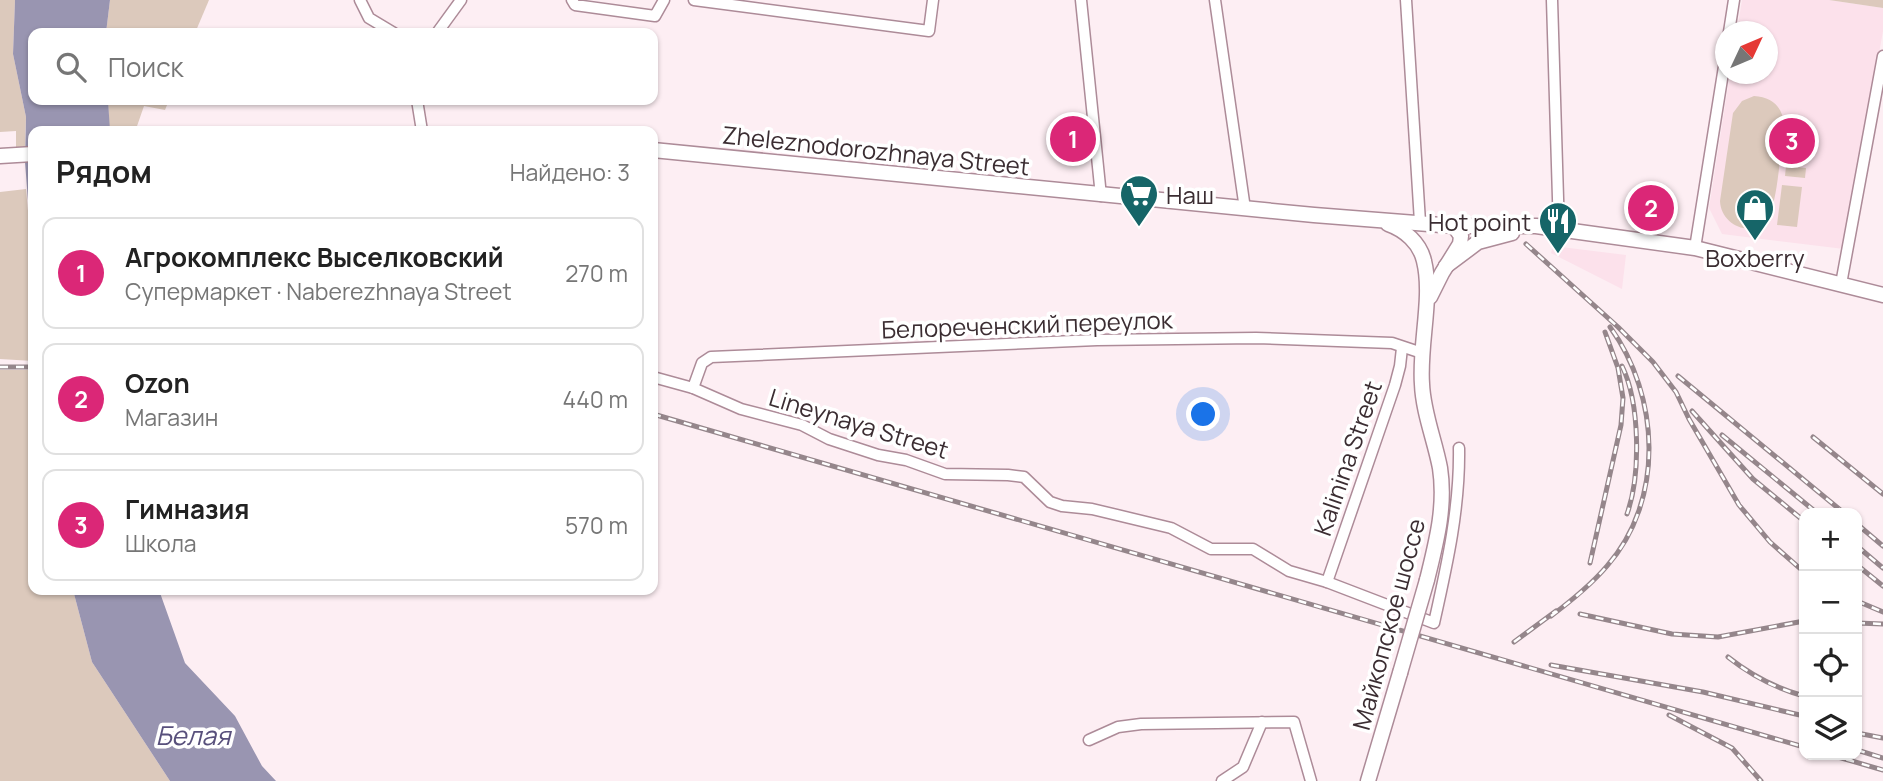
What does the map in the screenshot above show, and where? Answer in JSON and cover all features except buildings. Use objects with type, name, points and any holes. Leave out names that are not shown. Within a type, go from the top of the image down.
[{"type":"main road","name":"Zheleznodorozhnaya Street","points":[[658,151],[1245,209],[1450,226],[1536,226],[1695,248],[1883,295]]},
{"type":"main road","points":[[0,156],[28,154]]},
{"type":"main road","points":[[1373,220],[1407,234],[1423,257],[1427,280]]},
{"type":"main road","points":[[1426,309],[1446,266],[1460,244],[1461,236],[1450,226]]},
{"type":"main road","name":"Майкопское шоссе","points":[[1368,781],[1439,530],[1442,490],[1422,387],[1429,263],[1424,234],[1429,228],[1450,226]]},
{"type":"main road","points":[[1446,266],[1484,239],[1518,233],[1558,231]]},
{"type":"street","points":[[360,0],[369,18],[386,28]]},
{"type":"street","points":[[572,0],[575,5],[655,16],[664,0]]},
{"type":"street","points":[[694,0],[929,31],[933,0]]},
{"type":"street","points":[[1081,0],[1101,195]]},
{"type":"street","points":[[1215,0],[1245,209]]},
{"type":"street","points":[[1406,0],[1420,222]]},
{"type":"street","points":[[1552,0],[1558,231]]},
{"type":"street","points":[[1731,21],[1734,0]]},
{"type":"street","points":[[442,28],[462,1]]},
{"type":"street","points":[[1843,285],[1883,56]]},
{"type":"street","points":[[1695,248],[1721,84]]},
{"type":"street","points":[[1843,285],[1883,89]]},
{"type":"street","points":[[418,105],[421,126]]},
{"type":"street","name":"Белореченский переулок","points":[[693,388],[702,363],[711,357],[1137,340],[1256,338],[1392,343],[1422,353]]},
{"type":"street","name":"Kalinina Street","points":[[1327,582],[1395,385],[1401,366],[1402,348]]},
{"type":"street","points":[[658,378],[693,388]]},
{"type":"street","name":"Lineynaya Street","points":[[693,388],[741,409],[802,425],[829,439],[878,455],[906,460],[945,474],[1024,477],[1050,502],[1062,506],[1092,509],[1171,528],[1211,549],[1253,549],[1289,571],[1327,582],[1434,623],[1452,542],[1459,485],[1459,448]]},
{"type":"street","points":[[1239,781],[1262,722]]},
{"type":"street","points":[[1089,740],[1118,727],[1141,724],[1294,722],[1311,781]]},
{"type":"street","points":[[1222,781],[1243,767]]},
{"type":"shaded area","points":[[0,0],[15,0],[13,54],[26,117],[25,147],[16,148],[16,131],[0,132]]},
{"type":"shaded area","points":[[110,0],[209,0],[197,28],[107,28]]},
{"type":"shaded area","points":[[1742,0],[1829,0],[1883,8],[1883,31],[1844,249],[1722,234],[1709,208],[1728,84],[1778,84],[1778,21],[1739,21]]},
{"type":"shaded area","points":[[1829,0],[1883,0],[1883,8]]},
{"type":"shaded area","points":[[1754,96],[1766,98],[1775,104],[1779,108],[1784,125],[1778,180],[1771,211],[1759,226],[1742,228],[1727,219],[1720,201],[1733,113],[1742,101]]},
{"type":"shaded area","points":[[108,105],[167,105],[165,110],[144,106],[137,126],[109,126]]},
{"type":"shaded area","points":[[1786,166],[1806,168],[1805,178],[1785,176]]},
{"type":"shaded area","points":[[1782,185],[1802,187],[1797,227],[1777,225]]},
{"type":"shaded area","points":[[26,189],[28,361],[0,359],[0,192]]},
{"type":"shaded area","points":[[1553,246],[1626,255],[1622,289],[1551,253]]},
{"type":"shaded area","points":[[0,370],[28,370],[28,595],[74,595],[92,662],[170,781],[0,781]]},
{"type":"water","points":[[15,0],[110,0],[107,28],[28,28],[28,105],[108,105],[110,126],[28,126],[28,201],[26,117],[13,54]]},
{"type":"water","name":"Белая","points":[[74,595],[161,595],[185,663],[235,716],[262,766],[276,781],[170,781],[92,662]]},
{"type":"railway","points":[[1526,244],[1653,362],[1676,392],[1739,505],[1770,542],[1803,571]]},
{"type":"railway","points":[[1551,616],[1594,580],[1626,540],[1639,511],[1647,480],[1649,448],[1639,384],[1627,354],[1610,327]]},
{"type":"railway","points":[[1590,563],[1621,425],[1623,398],[1618,368],[1605,332]]},
{"type":"railway","points":[[1622,366],[1632,399],[1636,439],[1635,480],[1627,514]]},
{"type":"railway","points":[[0,367],[28,367]]},
{"type":"railway","points":[[1678,376],[1838,508]]},
{"type":"railway","points":[[1692,411],[1753,479],[1799,517]]},
{"type":"railway","points":[[658,415],[1799,746]]},
{"type":"railway","points":[[1722,435],[1811,508]]},
{"type":"railway","points":[[1813,437],[1883,494]]},
{"type":"railway","points":[[1862,528],[1883,546]]},
{"type":"railway","points":[[1862,550],[1883,568]]},
{"type":"railway","points":[[1862,569],[1883,586]]},
{"type":"railway","points":[[1862,603],[1883,612]]},
{"type":"railway","points":[[1514,642],[1556,611]]},
{"type":"railway","points":[[1580,614],[1672,634],[1718,637],[1799,622]]},
{"type":"railway","points":[[1862,623],[1883,624]]},
{"type":"railway","points":[[1728,657],[1764,681],[1799,694]]},
{"type":"railway","points":[[1551,665],[1703,692],[1799,715]]},
{"type":"railway","points":[[1669,715],[1732,748],[1761,781]]},
{"type":"railway","points":[[1862,734],[1883,738]]},
{"type":"railway","points":[[1862,752],[1883,758]]},
{"type":"railway","points":[[1848,760],[1883,770]]},
{"type":"place","name":"Агрокомплекс Выселковский","points":[[1073,139]]},
{"type":"place","name":"Гимназия","points":[[1792,141]]},
{"type":"place","name":"Ozon","points":[[1651,208]]},
{"type":"place","name":"Наш","points":[[1139,228]]},
{"type":"place","name":"Boxberry","points":[[1755,242]]},
{"type":"place","name":"Hot point","points":[[1558,255]]}]
